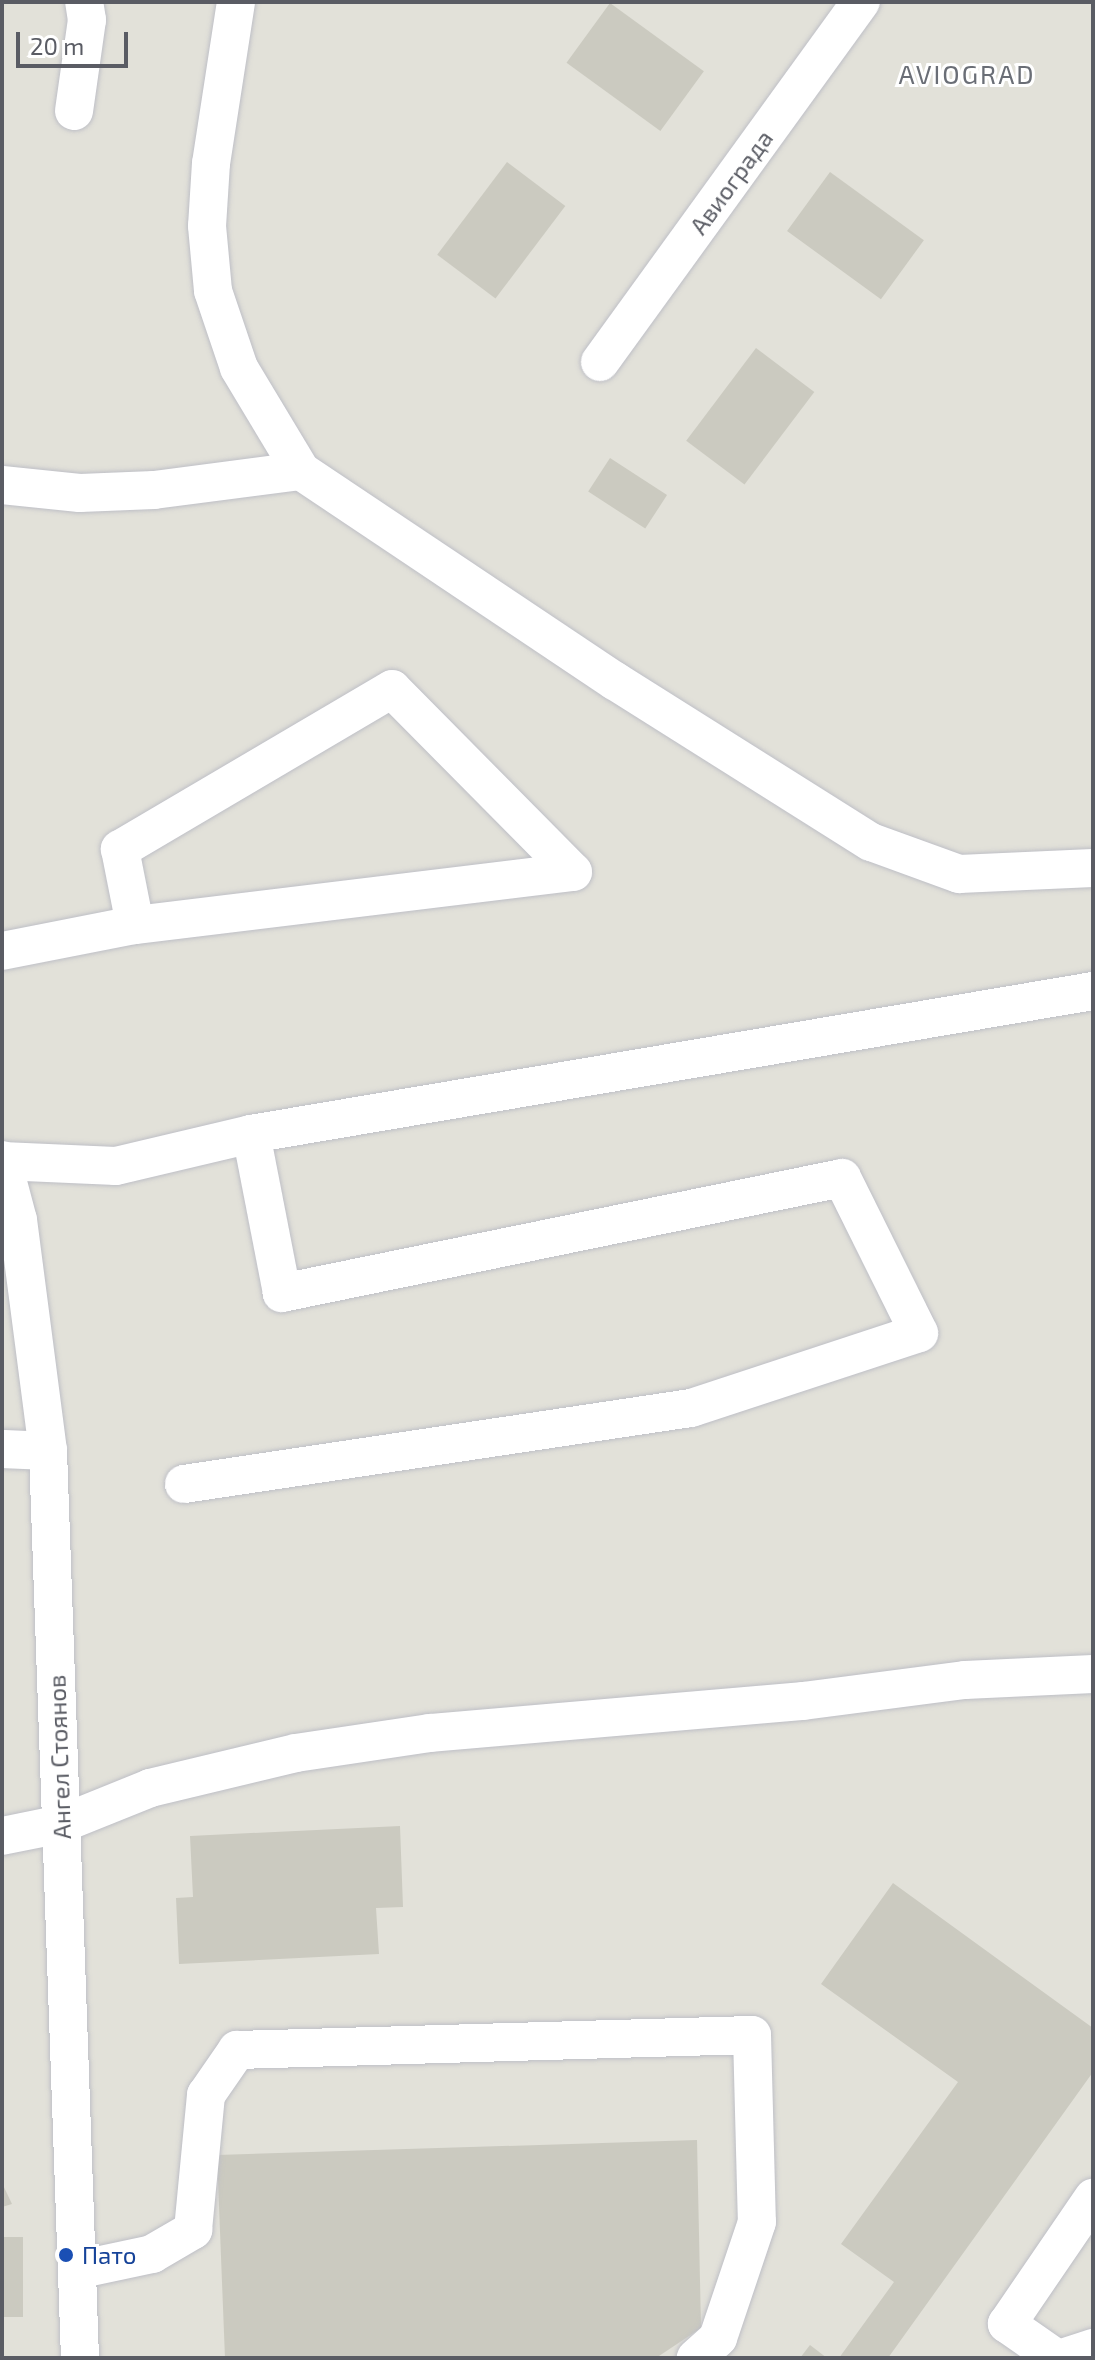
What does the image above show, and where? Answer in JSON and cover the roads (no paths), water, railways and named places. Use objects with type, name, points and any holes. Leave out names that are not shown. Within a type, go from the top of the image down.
[{"type":"street","points":[[74,111],[87,20],[84,2]]},
{"type":"street","points":[[236,2],[211,163],[207,226],[213,291],[239,368],[301,471],[615,681],[871,842],[959,874],[1093,868]]},
{"type":"street","name":"Авиограда","points":[[600,362],[861,2]]},
{"type":"street","points":[[2,485],[80,493],[154,490],[301,471]]},
{"type":"street","points":[[2,951],[135,925],[573,872],[392,689],[120,849],[135,925]]},
{"type":"street","points":[[2,1160],[116,1166],[251,1134],[1093,991]]},
{"type":"street","points":[[184,1484],[691,1408],[919,1333],[842,1178],[282,1293],[251,1134]]},
{"type":"street","name":"Ангел Стоянов","points":[[2,1160],[12,1254],[48,1451],[80,2358]]},
{"type":"street","points":[[2,1449],[48,1451]]},
{"type":"street","points":[[2,1836],[61,1824],[150,1788],[340,1746],[965,1680],[1093,1674]]},
{"type":"street","points":[[77,2270],[152,2254],[193,2230],[206,2095],[237,2050],[752,2035],[757,2222],[718,2338],[696,2358]]},
{"type":"street","points":[[1093,2198],[1007,2324],[1059,2358],[1093,2348]]},
{"type":"place","name":"Пато","points":[[66,2255]]},
{"type":"district","name":"AVIOGRAD","points":[[967,74]]}]
